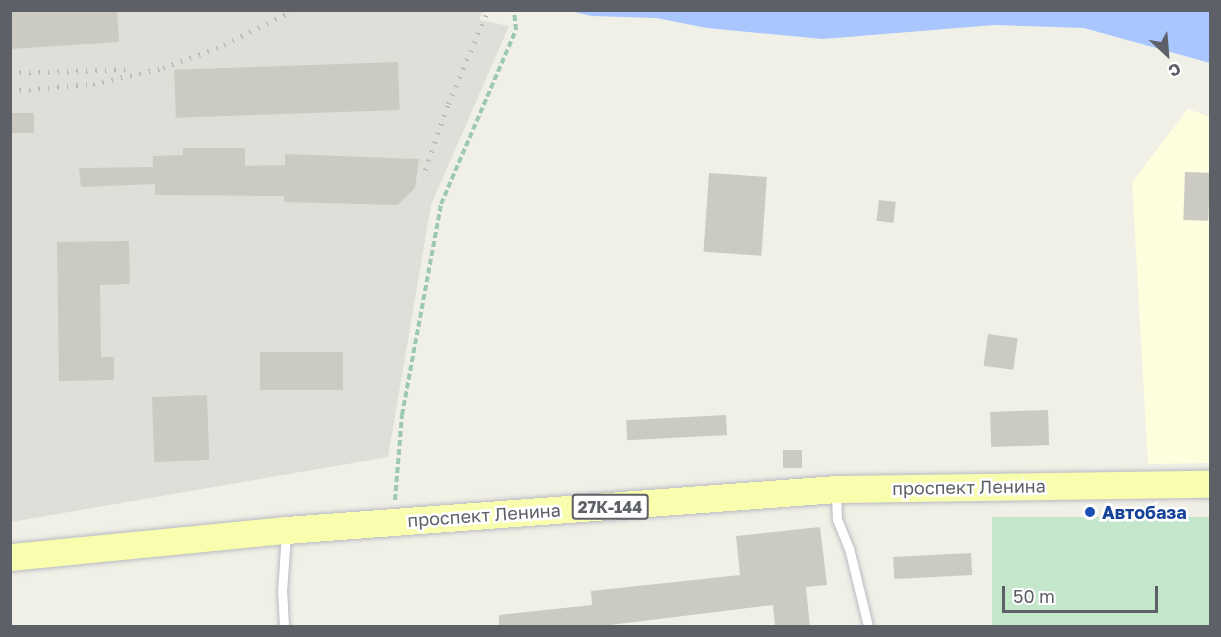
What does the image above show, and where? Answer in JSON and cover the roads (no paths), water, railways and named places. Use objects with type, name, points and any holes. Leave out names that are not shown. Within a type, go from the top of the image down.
[{"type":"main road","name":"проспект Ленина","points":[[10,557],[393,521],[836,489],[1210,484]]},
{"type":"lane","points":[[836,489],[837,519],[849,548],[868,627]]},
{"type":"lane","points":[[284,627],[282,593],[286,530]]},
{"type":"water","points":[[570,11],[1210,11],[1210,63],[1084,28],[994,25],[823,39],[707,28],[656,18],[592,16]]},
{"type":"railway","points":[[10,91],[93,84],[163,68],[224,45],[293,10]]},
{"type":"railway","points":[[425,170],[448,104],[488,10]]},
{"type":"railway","points":[[10,73],[133,69]]},
{"type":"place","name":"Автобаза","points":[[1090,512]]}]
